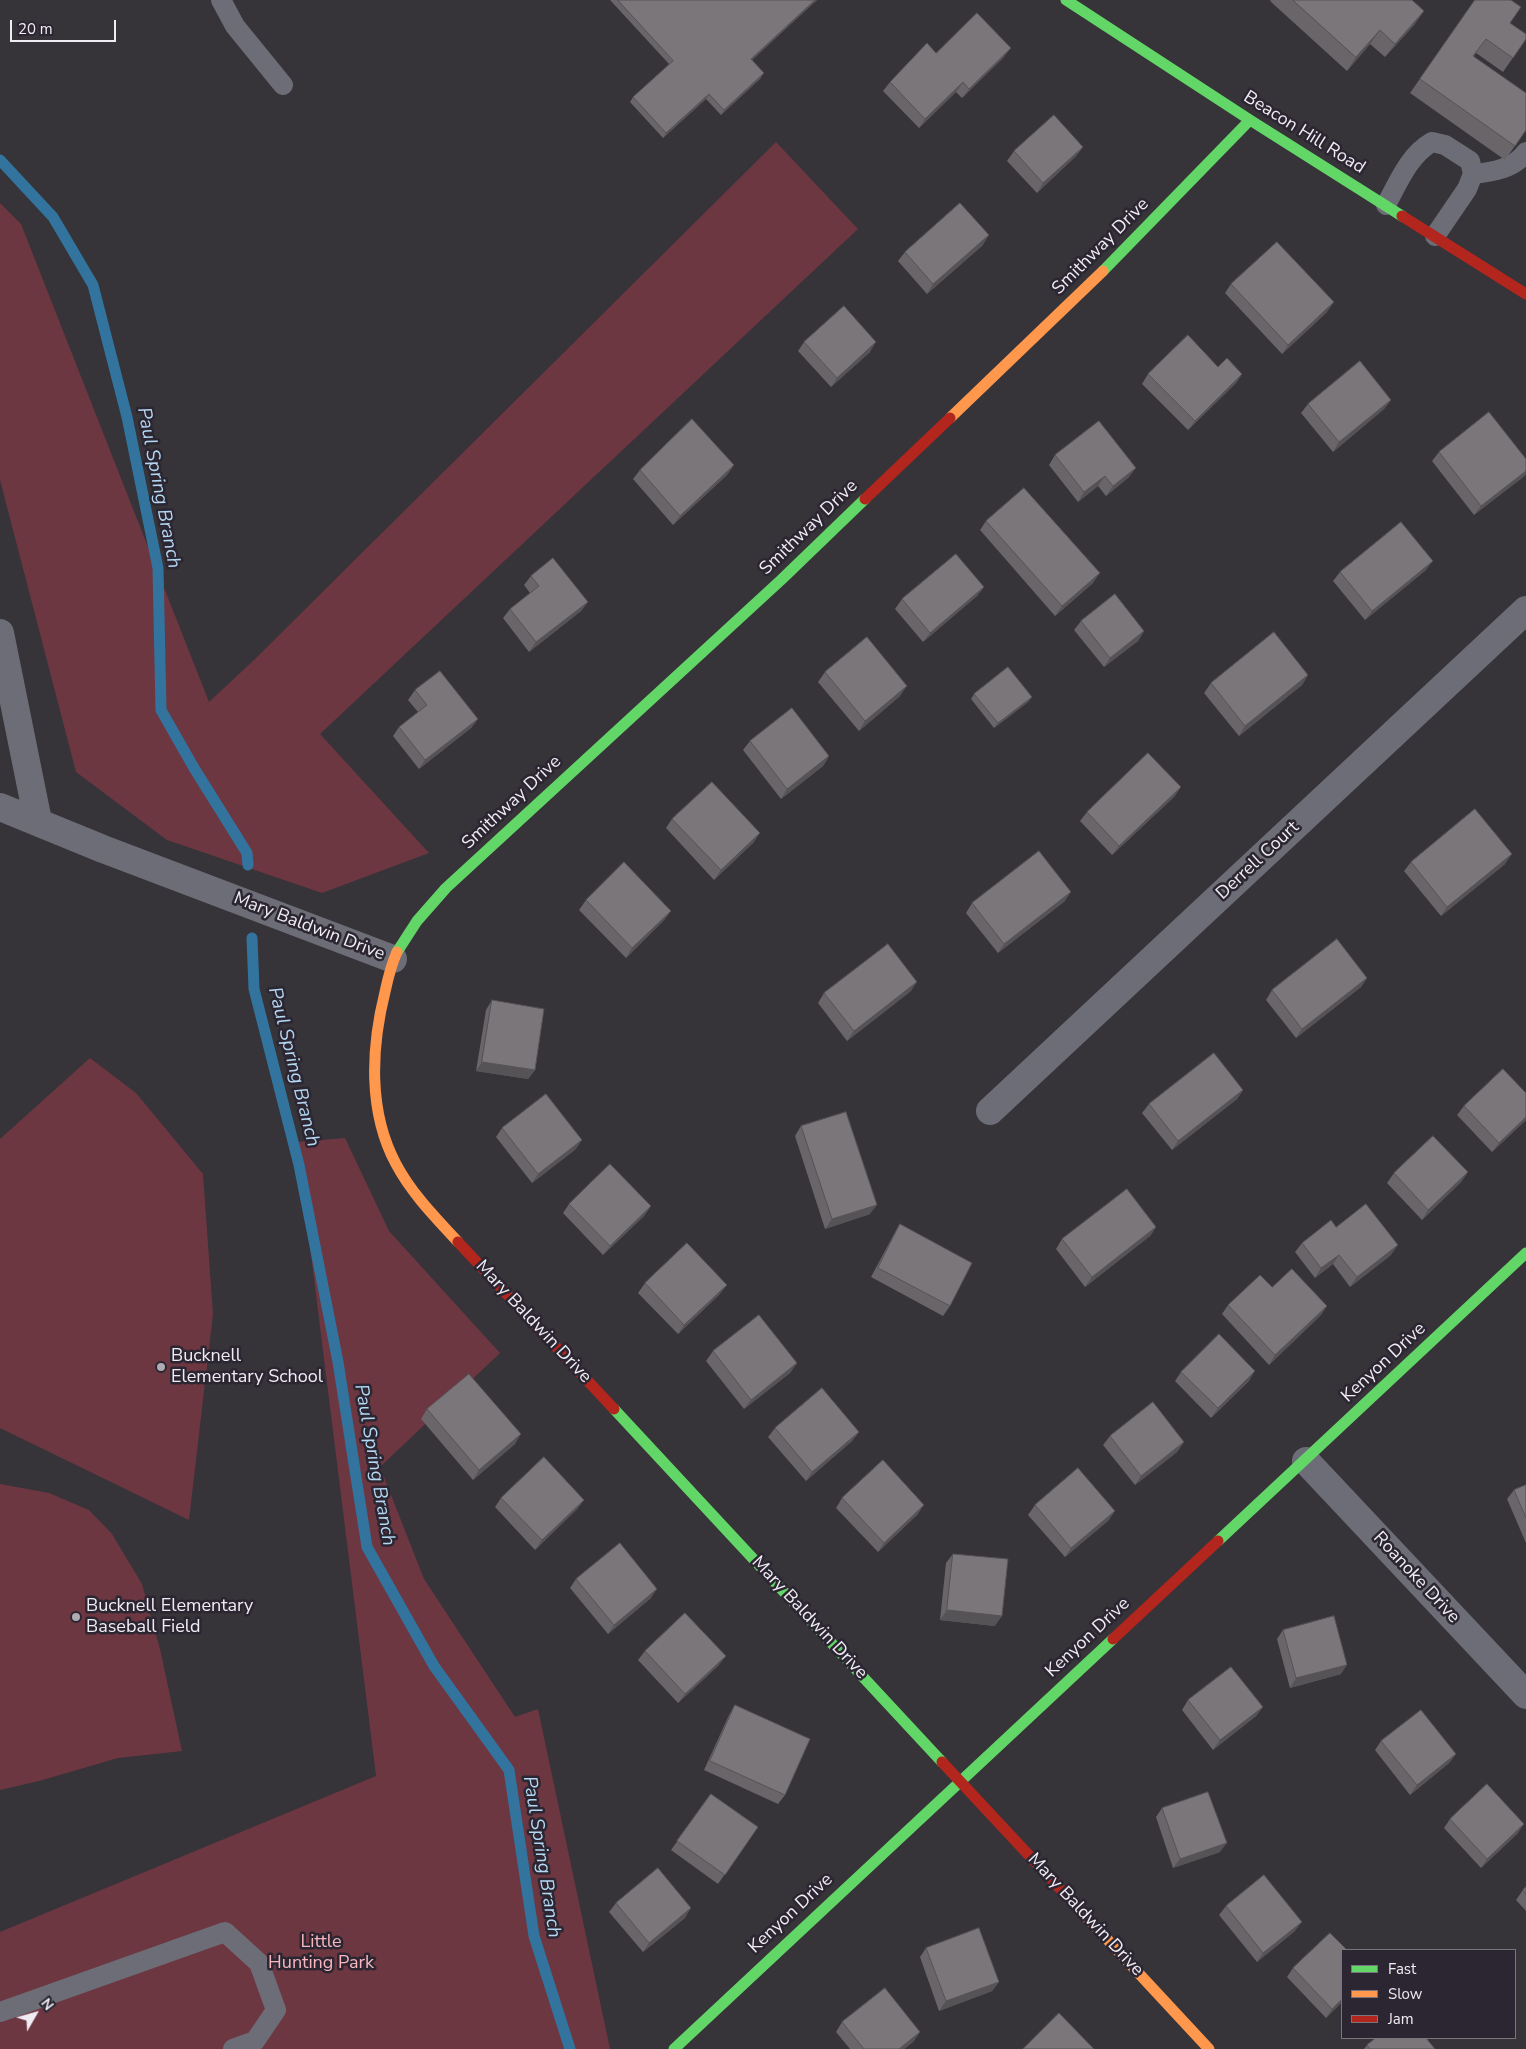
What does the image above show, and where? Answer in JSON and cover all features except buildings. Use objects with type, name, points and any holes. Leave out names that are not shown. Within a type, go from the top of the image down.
[{"type":"street","name":"Beacon Hill Road","points":[[1066,0],[1250,120],[1526,294]]},
{"type":"street","name":"Smithway Drive","points":[[393,959],[414,924],[446,888],[851,512],[1099,275],[1250,120]]},
{"type":"street","name":"Derrell Court","points":[[990,1111],[1526,610]]},
{"type":"street","points":[[0,632],[38,821]]},
{"type":"street","name":"Mary Baldwin Drive","points":[[0,807],[103,849],[393,959],[382,1002],[375,1045],[374,1066],[378,1110],[394,1158],[419,1200],[1209,2049]]},
{"type":"street","name":"Kenyon Drive","points":[[674,2049],[1526,1253]]},
{"type":"street","name":"Roanoke Drive","points":[[1306,1460],[1526,1695]]},
{"type":"lane","points":[[221,0],[235,26],[283,85]]},
{"type":"lane","points":[[1386,205],[1410,161],[1423,147],[1432,142],[1445,145],[1470,161],[1473,174],[1467,189],[1435,236]]},
{"type":"lane","points":[[1473,174],[1491,172],[1508,166],[1521,159],[1526,152]]},
{"type":"lane","points":[[0,2012],[225,1932],[259,1963],[276,2010],[255,2041],[233,2049]]},
{"type":"green space","points":[[776,142],[858,229],[320,734],[429,853],[322,893],[167,840],[76,772],[0,480],[0,203],[21,224],[209,702],[254,660]]},
{"type":"green space","points":[[90,1058],[136,1093],[203,1174],[213,1314],[189,1520],[0,1428],[0,1139]]},
{"type":"green space","name":"Little Hunting Park","points":[[345,1138],[389,1231],[500,1353],[380,1467],[424,1579],[515,1717],[538,1709],[610,2049],[0,2049],[0,1932],[376,1776],[297,1142]]},
{"type":"green space","name":"Bucknell Elementary Baseball Field","points":[[0,1484],[49,1493],[89,1510],[112,1534],[142,1584],[160,1649],[182,1751],[118,1758],[39,1781],[0,1790]]},
{"type":"waterway","name":"Paul Spring Branch","points":[[0,160],[53,217],[93,285],[127,417],[158,568],[161,710],[194,768],[247,853],[248,865]]},
{"type":"waterway","name":"Paul Spring Branch","points":[[252,938],[254,989],[299,1165],[338,1362],[367,1547],[434,1666],[509,1770],[534,1936],[570,2049]]},
{"type":"traffic: fast","points":[[1066,0],[1402,216]]},
{"type":"traffic: fast","points":[[1103,271],[1250,120]]},
{"type":"traffic: fast","points":[[397,952],[417,921],[446,888],[781,580],[865,499]]},
{"type":"traffic: fast","points":[[1218,1541],[1526,1253]]},
{"type":"traffic: fast","points":[[614,1409],[942,1762]]},
{"type":"traffic: fast","points":[[674,2049],[1113,1639]]},
{"type":"traffic: slow","points":[[950,418],[1103,271]]},
{"type":"traffic: slow","points":[[397,952],[387,982],[377,1035],[375,1080],[380,1123],[387,1144],[402,1175],[424,1205],[458,1242]]},
{"type":"traffic: slow","points":[[1079,1909],[1209,2049]]},
{"type":"traffic: jam","points":[[1402,216],[1526,294]]},
{"type":"traffic: jam","points":[[865,499],[950,418]]},
{"type":"traffic: jam","points":[[458,1242],[614,1409]]},
{"type":"traffic: jam","points":[[1113,1639],[1218,1541]]},
{"type":"traffic: jam","points":[[942,1762],[1079,1909]]},
{"type":"place","name":"Bucknell Elementary School","points":[[161,1367]]},
{"type":"place","name":"Bucknell Elementary Baseball Field","points":[[76,1617]]}]
